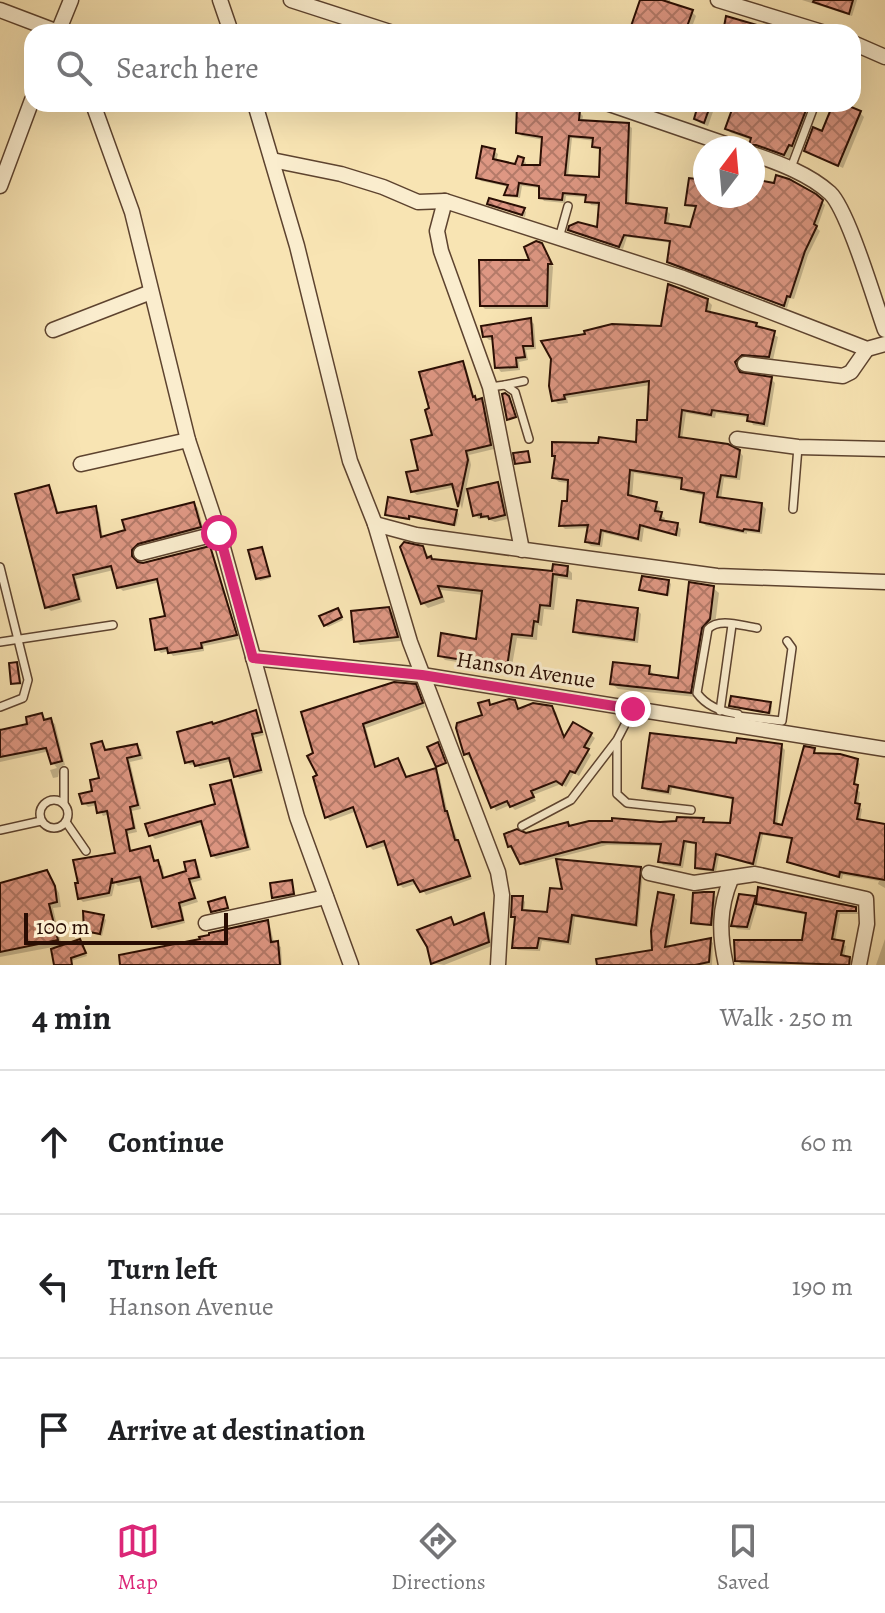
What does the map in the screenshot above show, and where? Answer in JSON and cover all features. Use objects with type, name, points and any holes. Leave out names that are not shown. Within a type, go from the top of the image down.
[{"type":"street","points":[[61,24],[71,0]]},
{"type":"street","points":[[220,0],[228,24]]},
{"type":"street","points":[[291,0],[365,24]]},
{"type":"street","points":[[718,0],[796,24]]},
{"type":"street","points":[[0,10],[37,24]]},
{"type":"street","points":[[861,46],[885,57]]},
{"type":"street","points":[[1,183],[28,112]]},
{"type":"street","points":[[96,112],[132,212],[188,440],[219,533],[297,817],[351,965]]},
{"type":"street","points":[[257,112],[297,246],[350,461],[375,524],[422,675],[498,872],[502,889],[498,965]]},
{"type":"street","points":[[632,112],[702,136]]},
{"type":"street","points":[[765,159],[801,173],[831,194],[844,213],[885,330]]},
{"type":"street","points":[[272,160],[341,174],[418,202],[445,201],[683,278],[867,349],[885,344]]},
{"type":"street","points":[[445,201],[437,231],[441,251],[498,386],[522,550]]},
{"type":"street","points":[[53,330],[151,292]]},
{"type":"street","points":[[745,364],[843,376],[851,372],[867,349]]},
{"type":"street","points":[[737,439],[798,447],[885,449]]},
{"type":"street","points":[[81,464],[188,440]]},
{"type":"street","points":[[375,524],[416,535],[717,576],[885,582]]},
{"type":"street","points":[[141,553],[219,533]]},
{"type":"street","name":"Hanson Avenue","points":[[253,658],[422,675],[633,709],[738,720],[885,749]]},
{"type":"street","points":[[649,873],[694,883],[755,874],[866,899],[867,924],[859,965]]},
{"type":"street","points":[[726,965],[721,942],[721,911],[731,879]]},
{"type":"street","points":[[206,923],[326,897]]},
{"type":"lane","points":[[792,165],[812,112]]},
{"type":"lane","points":[[559,238],[568,206]]},
{"type":"lane","points":[[498,386],[524,381]]},
{"type":"lane","points":[[498,386],[515,392],[529,439]]},
{"type":"lane","points":[[793,509],[798,447]]},
{"type":"lane","points":[[0,567],[28,680],[23,698],[0,707]]},
{"type":"lane","points":[[757,628],[718,622],[708,629],[697,693],[699,698],[738,720],[782,721],[792,648],[787,641]]},
{"type":"lane","points":[[0,642],[113,625]]},
{"type":"lane","points":[[720,711],[732,625]]},
{"type":"lane","points":[[522,826],[571,800],[617,740],[633,709]]},
{"type":"lane","points":[[617,740],[617,794],[627,803],[691,810]]},
{"type":"lane","points":[[64,771],[66,822],[58,828],[48,828],[41,821],[39,811],[45,803],[54,800],[64,804]]},
{"type":"lane","points":[[0,830],[41,821]]},
{"type":"lane","points":[[66,822],[86,851]]},
{"type":"building","points":[[640,0],[662,0],[693,10],[688,24],[632,24]]},
{"type":"building","points":[[814,0],[853,0],[849,14]]},
{"type":"building","points":[[726,16],[754,24],[724,24]]},
{"type":"building","points":[[517,112],[580,112],[579,120],[629,123],[626,203],[667,208],[665,223],[690,227],[695,208],[765,208],[765,181],[774,183],[776,175],[789,179],[823,200],[814,224],[817,226],[784,306],[667,262],[670,241],[624,235],[619,247],[568,230],[569,226],[578,222],[597,227],[599,203],[585,202],[586,195],[563,193],[562,200],[539,198],[539,186],[519,183],[517,196],[504,195],[508,185],[476,178],[482,146],[495,149],[493,159],[515,164],[518,156],[524,158],[522,165],[540,165],[542,137],[516,133]],"holes":[[[569,136],[593,138],[592,147],[600,148],[599,177],[565,175]]]},
{"type":"building","points":[[696,112],[708,112],[704,123],[694,119]]},
{"type":"building","points":[[731,112],[805,112],[792,146],[789,145],[784,155],[765,148],[765,136],[745,136],[725,129]]},
{"type":"building","points":[[830,112],[861,112],[838,166],[804,151],[813,127],[822,131]]},
{"type":"building","points":[[689,178],[693,178],[693,206],[685,205]]},
{"type":"building","points":[[489,198],[525,208],[522,215],[487,204]]},
{"type":"building","points":[[536,241],[542,243],[552,264],[548,264],[547,306],[480,306],[479,260],[529,260],[524,247]]},
{"type":"building","points":[[668,284],[708,299],[706,311],[757,323],[756,326],[775,331],[769,357],[742,355],[735,362],[740,372],[772,377],[764,424],[747,421],[748,415],[712,410],[711,415],[682,410],[679,437],[728,444],[740,450],[736,477],[721,475],[717,497],[762,503],[759,531],[743,531],[700,522],[704,493],[681,489],[682,478],[630,470],[628,495],[657,502],[655,511],[662,512],[660,520],[678,523],[676,535],[640,525],[638,539],[601,530],[599,544],[585,542],[588,525],[559,526],[562,501],[567,501],[568,480],[552,478],[555,456],[552,456],[552,442],[598,443],[599,437],[636,442],[637,420],[647,420],[649,381],[564,395],[565,399],[552,401],[549,386],[551,359],[541,341],[585,334],[584,331],[612,324],[661,326]]},
{"type":"building","points":[[531,318],[533,346],[523,346],[525,357],[516,358],[517,367],[495,368],[492,336],[483,337],[481,326]]},
{"type":"building","points":[[463,361],[473,397],[476,400],[482,398],[491,445],[466,451],[468,460],[458,507],[452,484],[411,492],[406,472],[418,470],[411,440],[432,435],[425,410],[429,408],[419,372]]},
{"type":"building","points":[[505,393],[516,417],[507,420],[502,394]]},
{"type":"building","points":[[528,451],[530,462],[515,464],[513,453]]},
{"type":"building","points":[[498,482],[505,515],[489,519],[488,516],[481,517],[481,514],[473,516],[467,489]]},
{"type":"building","points":[[49,485],[57,513],[96,506],[101,537],[125,530],[122,520],[194,502],[201,527],[138,544],[132,550],[132,556],[143,563],[210,546],[237,635],[201,643],[202,648],[168,653],[167,648],[155,650],[150,619],[165,616],[157,579],[117,588],[111,566],[73,575],[79,599],[45,608],[15,494]]},
{"type":"building","points":[[388,497],[457,510],[454,525],[409,516],[409,519],[385,515]]},
{"type":"building","points":[[404,542],[423,546],[427,558],[431,556],[432,559],[552,571],[553,564],[568,566],[567,576],[553,574],[550,606],[540,605],[532,636],[512,634],[507,667],[438,656],[441,633],[476,639],[482,591],[438,586],[442,597],[421,604],[400,547]]},
{"type":"building","points":[[262,547],[270,576],[256,579],[248,550]]},
{"type":"building","points":[[642,576],[669,580],[667,595],[639,590]]},
{"type":"building","points":[[689,582],[714,586],[710,619],[702,628],[691,693],[610,684],[613,662],[650,666],[649,674],[678,678]]},
{"type":"building","points":[[577,600],[638,608],[634,640],[573,632]]},
{"type":"building","points":[[389,607],[398,637],[354,642],[351,611]]},
{"type":"building","points":[[338,608],[342,617],[324,626],[319,616]]},
{"type":"building","points":[[17,662],[20,683],[11,684],[9,663]]},
{"type":"building","points":[[394,682],[416,684],[423,703],[363,724],[375,767],[398,758],[406,777],[436,768],[445,811],[470,876],[420,892],[413,880],[398,885],[384,841],[367,847],[353,807],[325,818],[313,777],[317,775],[307,756],[313,753],[301,712]]},
{"type":"building","points":[[731,696],[771,702],[769,713],[729,706]]},
{"type":"building","points":[[489,700],[490,705],[515,700],[518,709],[533,703],[552,706],[564,737],[573,722],[592,733],[584,747],[589,749],[575,773],[570,771],[562,785],[556,781],[531,791],[534,797],[510,807],[507,801],[491,808],[469,753],[464,755],[456,728],[457,723],[482,715],[478,703]]},
{"type":"building","points":[[256,710],[262,732],[252,734],[261,770],[234,777],[229,758],[195,766],[193,761],[185,763],[177,732]]},
{"type":"building","points":[[42,713],[44,720],[51,718],[62,761],[51,764],[46,748],[0,757],[0,730],[27,724],[26,717]]},
{"type":"building","points":[[650,733],[736,743],[737,738],[782,744],[774,823],[782,825],[804,746],[815,748],[814,753],[840,754],[858,759],[854,784],[858,785],[855,803],[860,804],[857,819],[885,824],[885,880],[840,872],[839,877],[787,862],[792,838],[760,833],[753,864],[716,854],[713,870],[695,868],[696,843],[684,841],[680,865],[658,862],[661,844],[602,842],[520,864],[511,846],[508,847],[504,834],[517,829],[526,833],[568,822],[569,826],[589,821],[612,821],[612,818],[660,822],[676,821],[677,817],[704,818],[703,822],[730,823],[733,798],[669,786],[668,792],[642,788]]},
{"type":"building","points":[[102,741],[105,750],[137,744],[140,755],[127,758],[138,805],[130,807],[134,828],[126,830],[130,851],[150,846],[163,878],[186,871],[184,862],[195,860],[199,877],[189,879],[195,898],[179,903],[183,920],[152,927],[140,877],[112,883],[112,878],[109,893],[78,899],[73,860],[115,853],[107,811],[97,813],[95,802],[82,804],[79,794],[92,791],[90,780],[99,778],[91,744]]},
{"type":"building","points":[[438,742],[446,763],[436,767],[427,747]]},
{"type":"building","points":[[231,780],[248,847],[211,856],[201,821],[149,836],[145,824],[215,804],[210,785]]},
{"type":"building","points":[[556,859],[641,867],[636,925],[572,915],[568,942],[539,938],[537,948],[512,948],[515,917],[511,917],[512,896],[523,896],[522,910],[547,912],[550,888],[562,889]]},
{"type":"building","points":[[47,870],[55,886],[57,902],[49,904],[58,940],[0,952],[0,883]]},
{"type":"building","points":[[292,880],[294,894],[272,898],[270,883]]},
{"type":"building","points":[[758,887],[856,907],[856,911],[837,911],[832,939],[844,941],[841,955],[850,957],[849,965],[735,961],[734,940],[802,940],[806,913],[756,904]]},
{"type":"building","points":[[658,892],[674,895],[665,947],[711,938],[709,962],[695,965],[597,965],[596,959],[652,950],[651,931]]},
{"type":"building","points":[[714,892],[711,925],[691,923],[693,893]]},
{"type":"building","points":[[739,894],[756,896],[747,927],[731,926]]},
{"type":"building","points":[[225,897],[228,908],[211,912],[208,902]]},
{"type":"building","points":[[83,911],[104,915],[100,934],[84,931]]},
{"type":"building","points":[[484,913],[489,942],[431,964],[427,947],[417,930],[451,917],[454,925]]},
{"type":"building","points":[[268,920],[271,942],[278,941],[280,965],[120,965],[119,955],[200,939],[209,933]]},
{"type":"building","points":[[80,939],[86,953],[71,958],[72,965],[54,965],[51,949]]},
{"type":"route","points":[[219,533],[253,658],[422,675],[633,709]]}]
